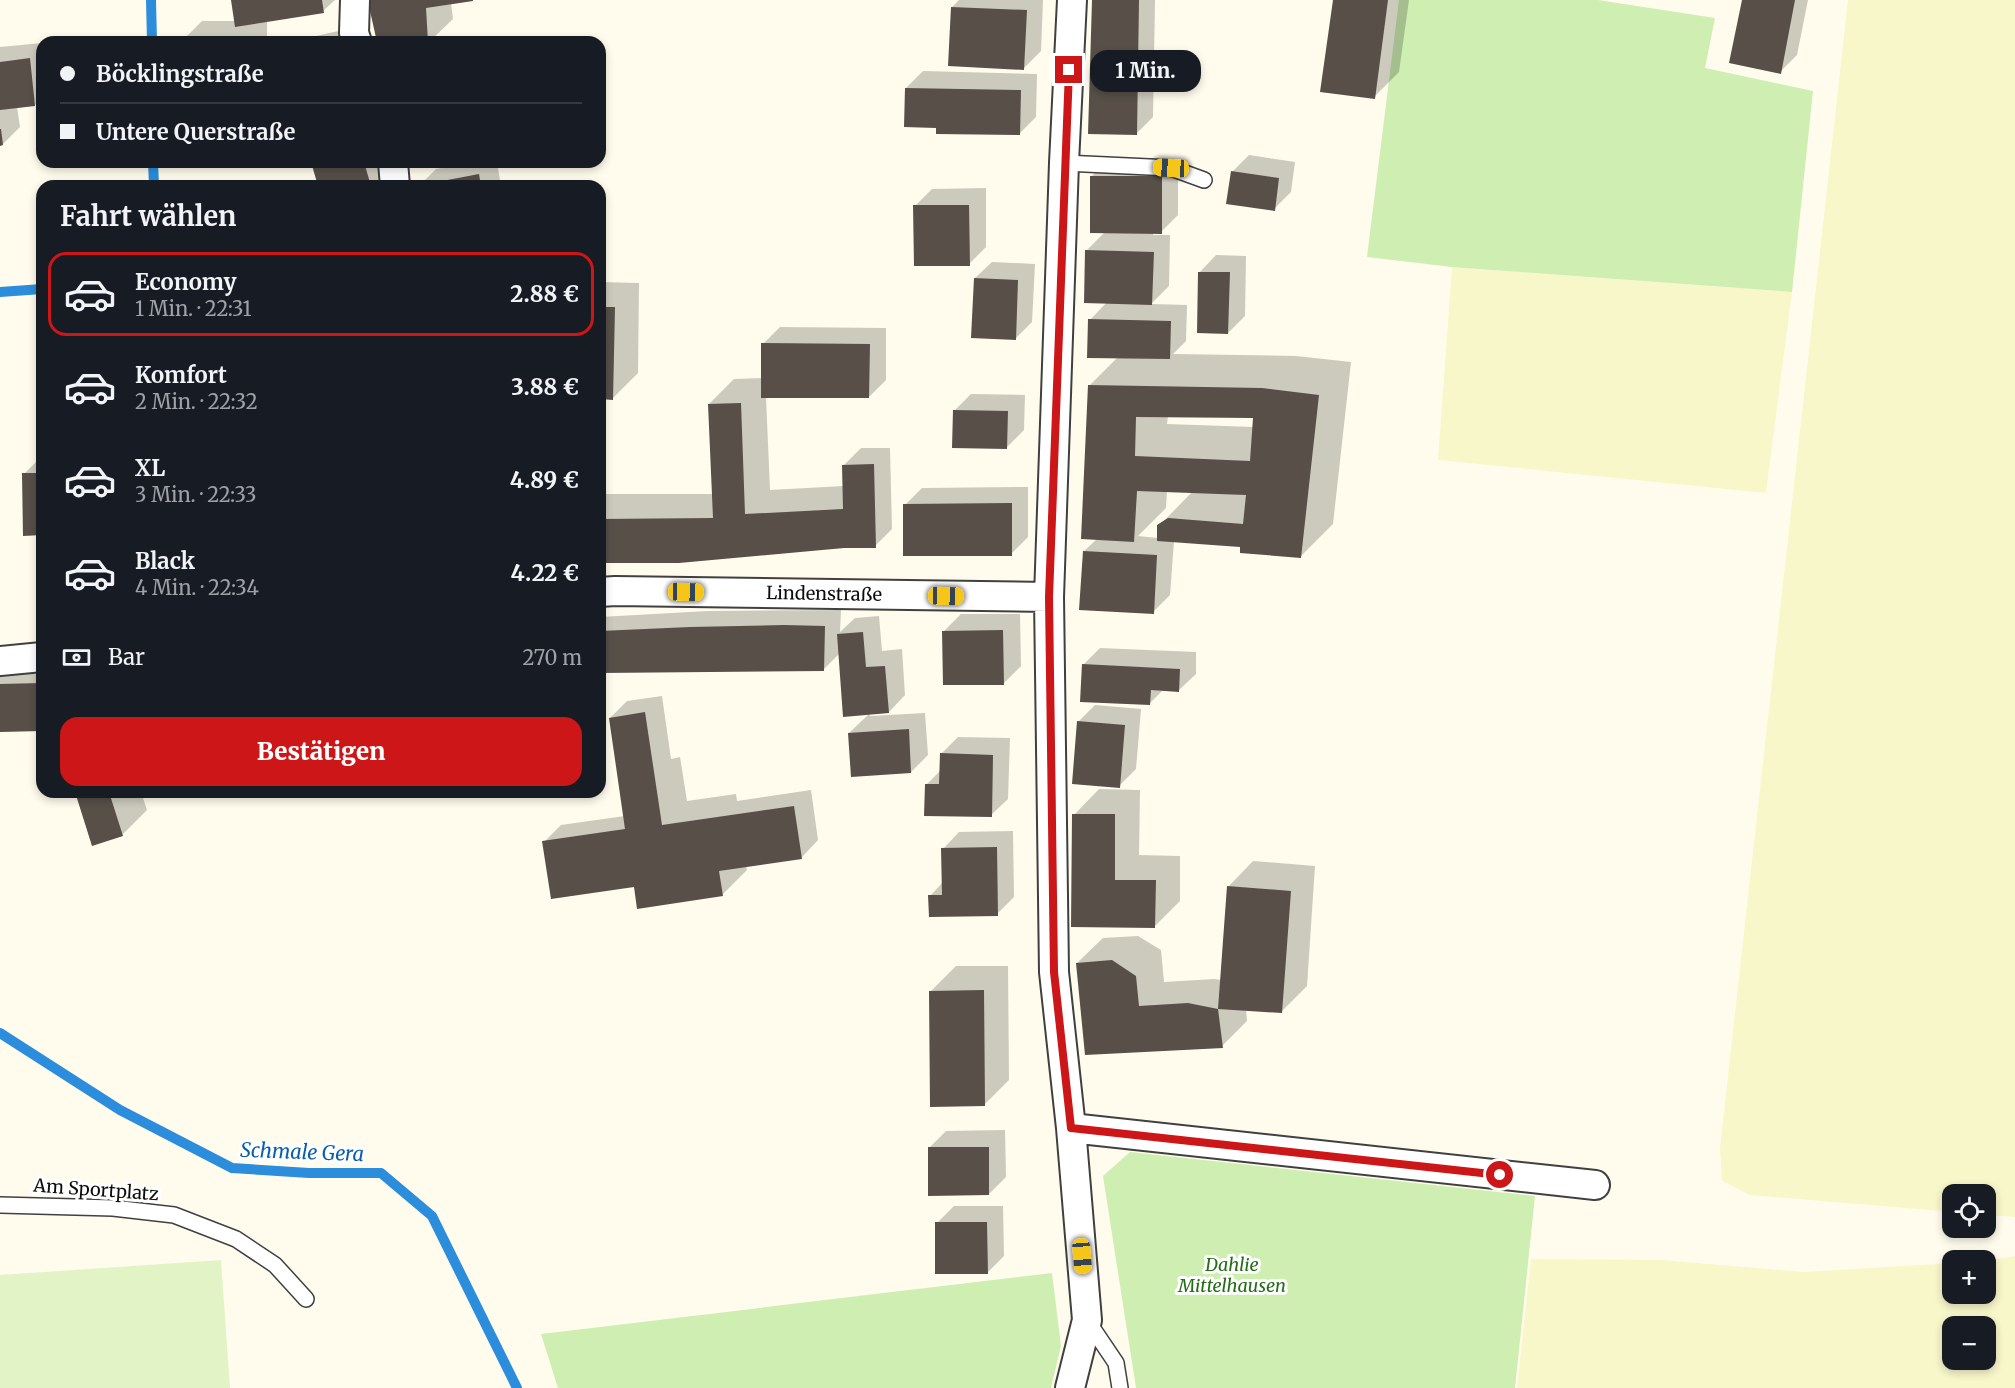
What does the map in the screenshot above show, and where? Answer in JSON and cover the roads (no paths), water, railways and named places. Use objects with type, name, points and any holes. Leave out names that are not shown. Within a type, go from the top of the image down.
[{"type":"street","points":[[355,0],[355,36]]},
{"type":"street","points":[[1070,1388],[1088,1320],[1054,972],[1049,597],[1072,0]]},
{"type":"street","name":"Lindenstraße","points":[[606,592],[1049,597]]},
{"type":"street","points":[[0,660],[36,657]]},
{"type":"street","points":[[1071,1128],[1595,1185]]},
{"type":"lane","points":[[1064,163],[1171,168],[1204,180]]},
{"type":"lane","name":"Am Sportplatz","points":[[0,1205],[112,1208],[174,1215],[236,1239],[275,1265],[306,1299]]},
{"type":"lane","points":[[1088,1320],[1116,1363],[1120,1388]]},
{"type":"waterway","name":"Schmale Gera","points":[[151,0],[152,36]]},
{"type":"waterway","name":"Schmale Gera","points":[[153,168],[154,180]]},
{"type":"waterway","name":"Schmale Gera","points":[[0,292],[36,289]]},
{"type":"waterway","name":"Schmale Gera","points":[[0,1033],[120,1110],[232,1168],[309,1173],[381,1173],[432,1216],[517,1388]]},
{"type":"park label","name":"Dahlie Mittelhausen","points":[[1232,1275]]}]
